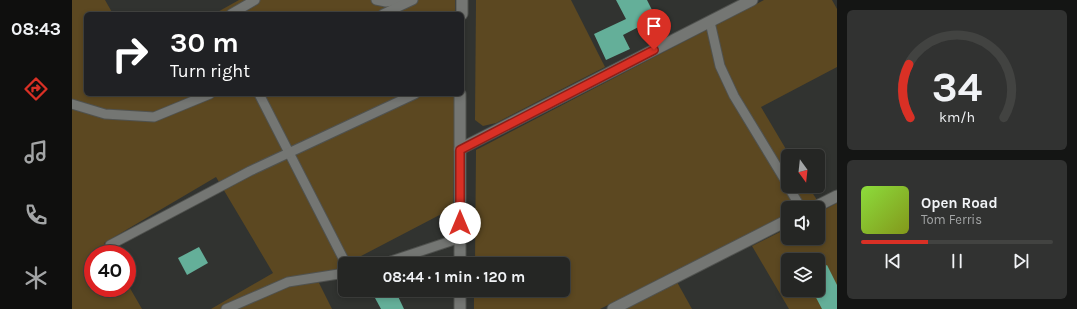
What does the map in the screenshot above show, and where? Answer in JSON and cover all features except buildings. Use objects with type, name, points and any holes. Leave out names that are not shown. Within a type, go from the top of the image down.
[{"type":"street","points":[[462,0],[462,12]]},
{"type":"street","points":[[460,150],[752,0]]},
{"type":"street","points":[[460,96],[460,257]]},
{"type":"street","points":[[825,202],[837,196]]},
{"type":"street","points":[[613,309],[781,224]]},
{"type":"street","points":[[460,297],[460,309]]},
{"type":"lane","points":[[234,12],[255,0]]},
{"type":"lane","points":[[376,0],[386,2],[398,0]]},
{"type":"lane","points":[[387,12],[413,0]]},
{"type":"lane","points":[[710,22],[720,66],[734,96],[781,174]]},
{"type":"lane","points":[[72,104],[106,114],[154,117],[205,96]]},
{"type":"lane","points":[[260,96],[342,257]]},
{"type":"lane","points":[[110,245],[250,171],[411,96]]},
{"type":"lane","points":[[403,257],[460,238]]},
{"type":"lane","points":[[226,309],[288,282],[338,274]]},
{"type":"shaded area","points":[[72,0],[105,0],[112,12],[84,12],[84,96],[455,96],[453,208],[359,257],[338,257],[338,268],[317,279],[332,309],[211,309],[273,273],[216,177],[104,243],[105,245],[84,245],[84,297],[135,297],[142,309],[72,309]]},
{"type":"shaded area","points":[[239,0],[455,0],[455,12],[218,12]]},
{"type":"shaded area","points":[[476,0],[571,0],[605,67],[496,123],[483,126],[475,120]]},
{"type":"shaded area","points":[[764,0],[832,0],[837,9],[837,67],[761,107],[786,149],[781,149],[781,193],[812,193],[817,200],[781,201],[781,218],[600,309],[474,309],[474,297],[570,297],[570,257],[475,257],[476,150]]},
{"type":"shaded area","points":[[837,203],[837,309],[789,309],[782,297],[825,297],[825,253],[781,253],[781,295],[752,246],[781,232],[781,245],[825,245],[825,209]]},
{"type":"shaded area","points":[[677,282],[692,309],[624,309]]},
{"type":"route","points":[[460,223],[460,150],[654,50]]}]
